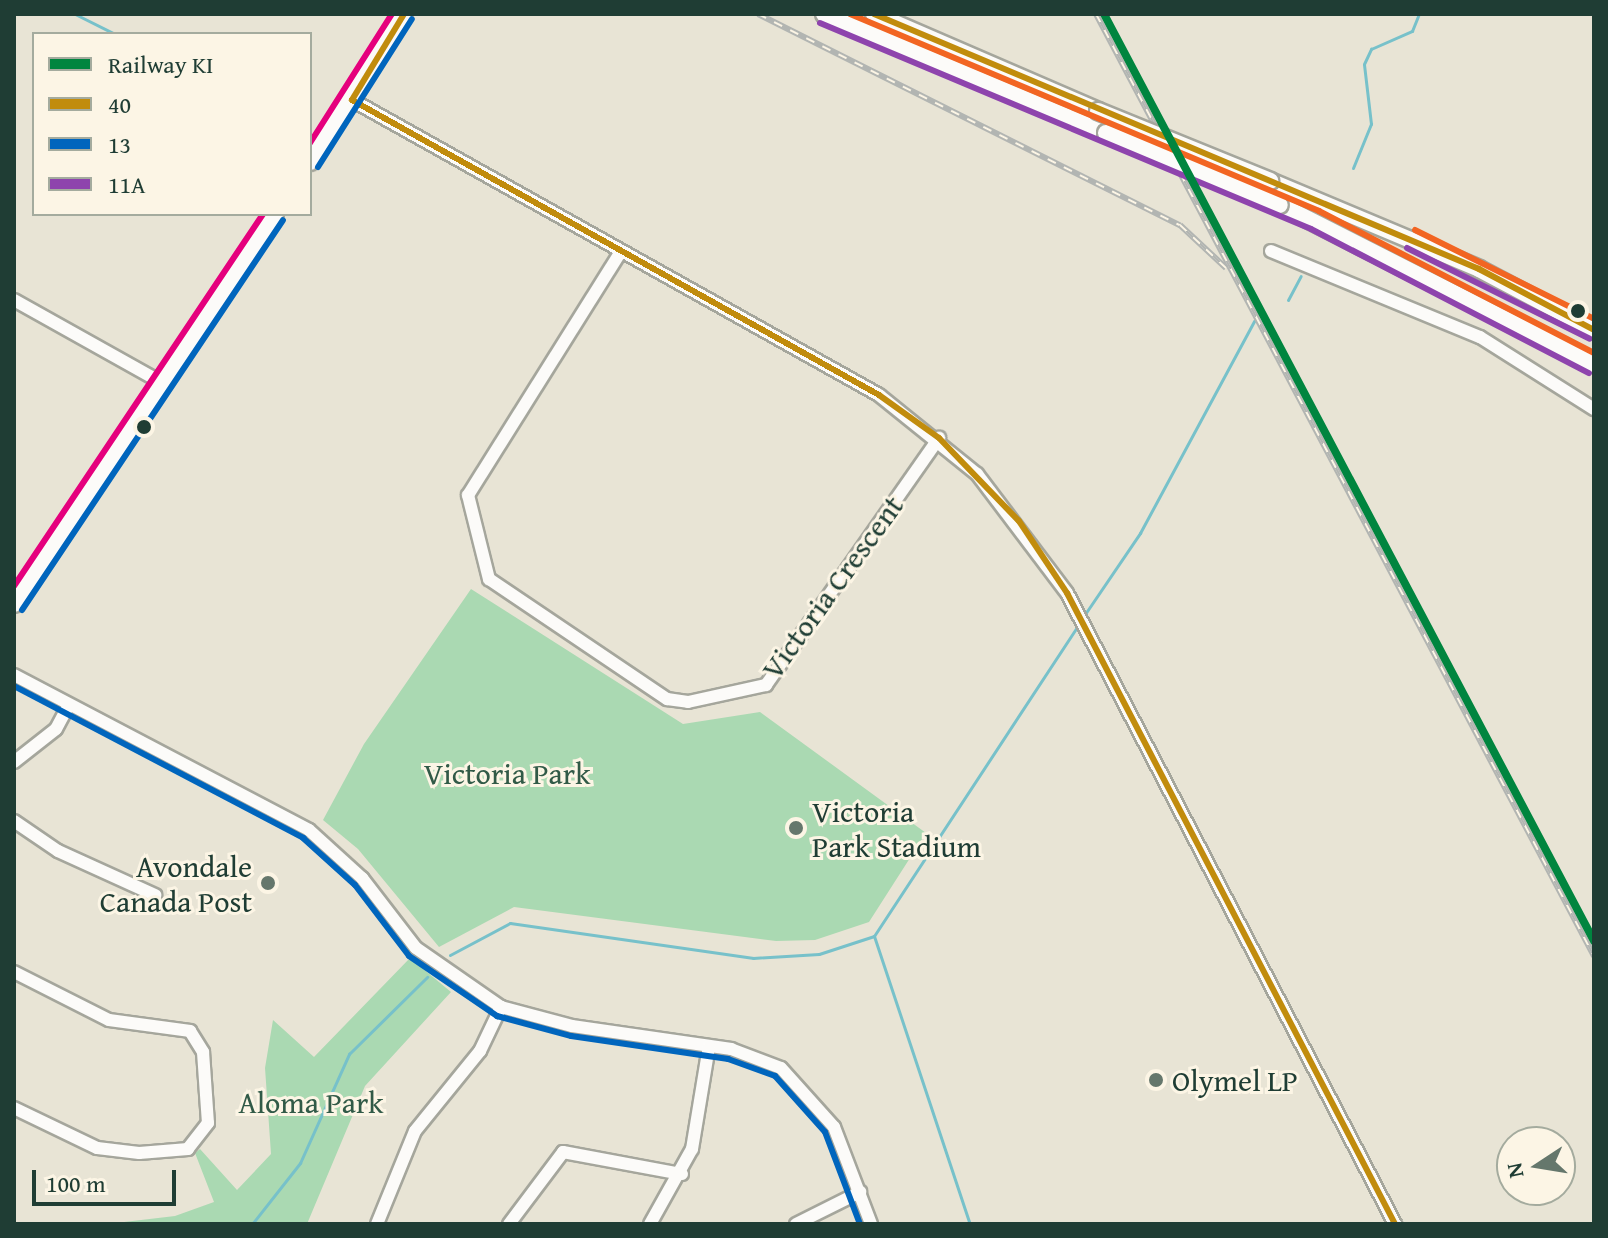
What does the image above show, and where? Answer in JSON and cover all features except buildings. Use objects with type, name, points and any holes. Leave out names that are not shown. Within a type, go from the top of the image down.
[{"type":"main road","points":[[312,159],[404,14]]},
{"type":"main road","points":[[824,14],[1280,205],[1594,364]]},
{"type":"main road","points":[[874,14],[1479,269],[1594,330]]},
{"type":"main road","points":[[883,41],[891,23]]},
{"type":"main road","points":[[14,604],[274,216]]},
{"type":"street","points":[[352,100],[620,253],[879,395],[939,438],[1019,521],[1075,608],[1395,1224]]},
{"type":"street","points":[[1271,251],[1467,331],[1594,409]]},
{"type":"street","name":"Victoria Crescent","points":[[620,253],[468,495],[489,579],[667,699],[688,702],[766,685],[939,438]]},
{"type":"street","points":[[14,300],[161,382]]},
{"type":"street","points":[[14,675],[309,830],[362,878],[416,948],[501,1007],[572,1026],[709,1046],[754,1056],[799,1082],[834,1127],[871,1224]]},
{"type":"street","points":[[14,762],[56,729],[69,705]]},
{"type":"street","points":[[14,821],[58,851],[155,895]]},
{"type":"street","points":[[14,972],[109,1020],[190,1031],[203,1052],[208,1123],[188,1149],[139,1153],[97,1148],[14,1108]]},
{"type":"street","points":[[377,1224],[415,1131],[480,1051],[501,1007]]},
{"type":"street","points":[[650,1224],[682,1174],[709,1046]]},
{"type":"street","points":[[509,1224],[563,1152],[682,1174]]},
{"type":"street","points":[[796,1224],[860,1192]]},
{"type":"green space","name":"Victoria Park","points":[[471,589],[683,724],[760,712],[926,833],[869,922],[815,940],[776,941],[514,907],[439,947],[358,849],[323,820],[364,744]]},
{"type":"green space","name":"Aloma Park","points":[[410,958],[451,992],[365,1086],[307,1224],[107,1224],[175,1216],[214,1202],[195,1153],[200,1149],[237,1190],[271,1154],[265,1068],[273,1020],[314,1057]]},
{"type":"waterway","points":[[75,14],[111,32]]},
{"type":"waterway","points":[[1353,168],[1371,124],[1364,64],[1371,49],[1412,31],[1419,14]]},
{"type":"waterway","points":[[1288,300],[1301,276]]},
{"type":"waterway","points":[[1083,617],[1140,533],[1254,321]]},
{"type":"waterway","points":[[450,955],[510,923],[753,958],[819,954],[874,936],[1079,624]]},
{"type":"waterway","points":[[874,936],[970,1224]]},
{"type":"waterway","points":[[252,1224],[300,1163],[349,1054],[427,977]]},
{"type":"railway","points":[[758,14],[1180,225],[1226,268]]},
{"type":"railway","points":[[1096,14],[1594,956]]},
{"type":"rail line","name":"KI","points":[[1104,14],[1594,941]]},
{"type":"transit line","points":[[312,140],[392,14]]},
{"type":"transit line","name":"40","points":[[404,14],[352,100],[879,395],[939,438],[1019,521],[1067,593],[1395,1224]]},
{"type":"transit line","points":[[850,14],[1319,211],[1594,353]]},
{"type":"transit line","name":"40","points":[[874,14],[1479,269],[1594,330]]},
{"type":"transit line","name":"13","points":[[318,167],[412,19]]},
{"type":"transit line","name":"11A","points":[[820,23],[1311,229],[1589,373]]},
{"type":"transit line","points":[[14,586],[262,216]]},
{"type":"transit line","name":"13","points":[[22,610],[283,220]]},
{"type":"transit line","points":[[1415,230],[1594,319]]},
{"type":"transit line","name":"11A","points":[[1407,248],[1590,339]]},
{"type":"transit line","name":"13","points":[[14,686],[303,838],[355,885],[409,956],[497,1016],[571,1036],[728,1059],[775,1076],[825,1132],[860,1224]]},
{"type":"place","name":"Victoria Park Stadium","points":[[796,828]]},
{"type":"place","name":"Avondale Canada Post","points":[[268,883]]},
{"type":"place","name":"Olymel LP","points":[[1156,1080]]}]
